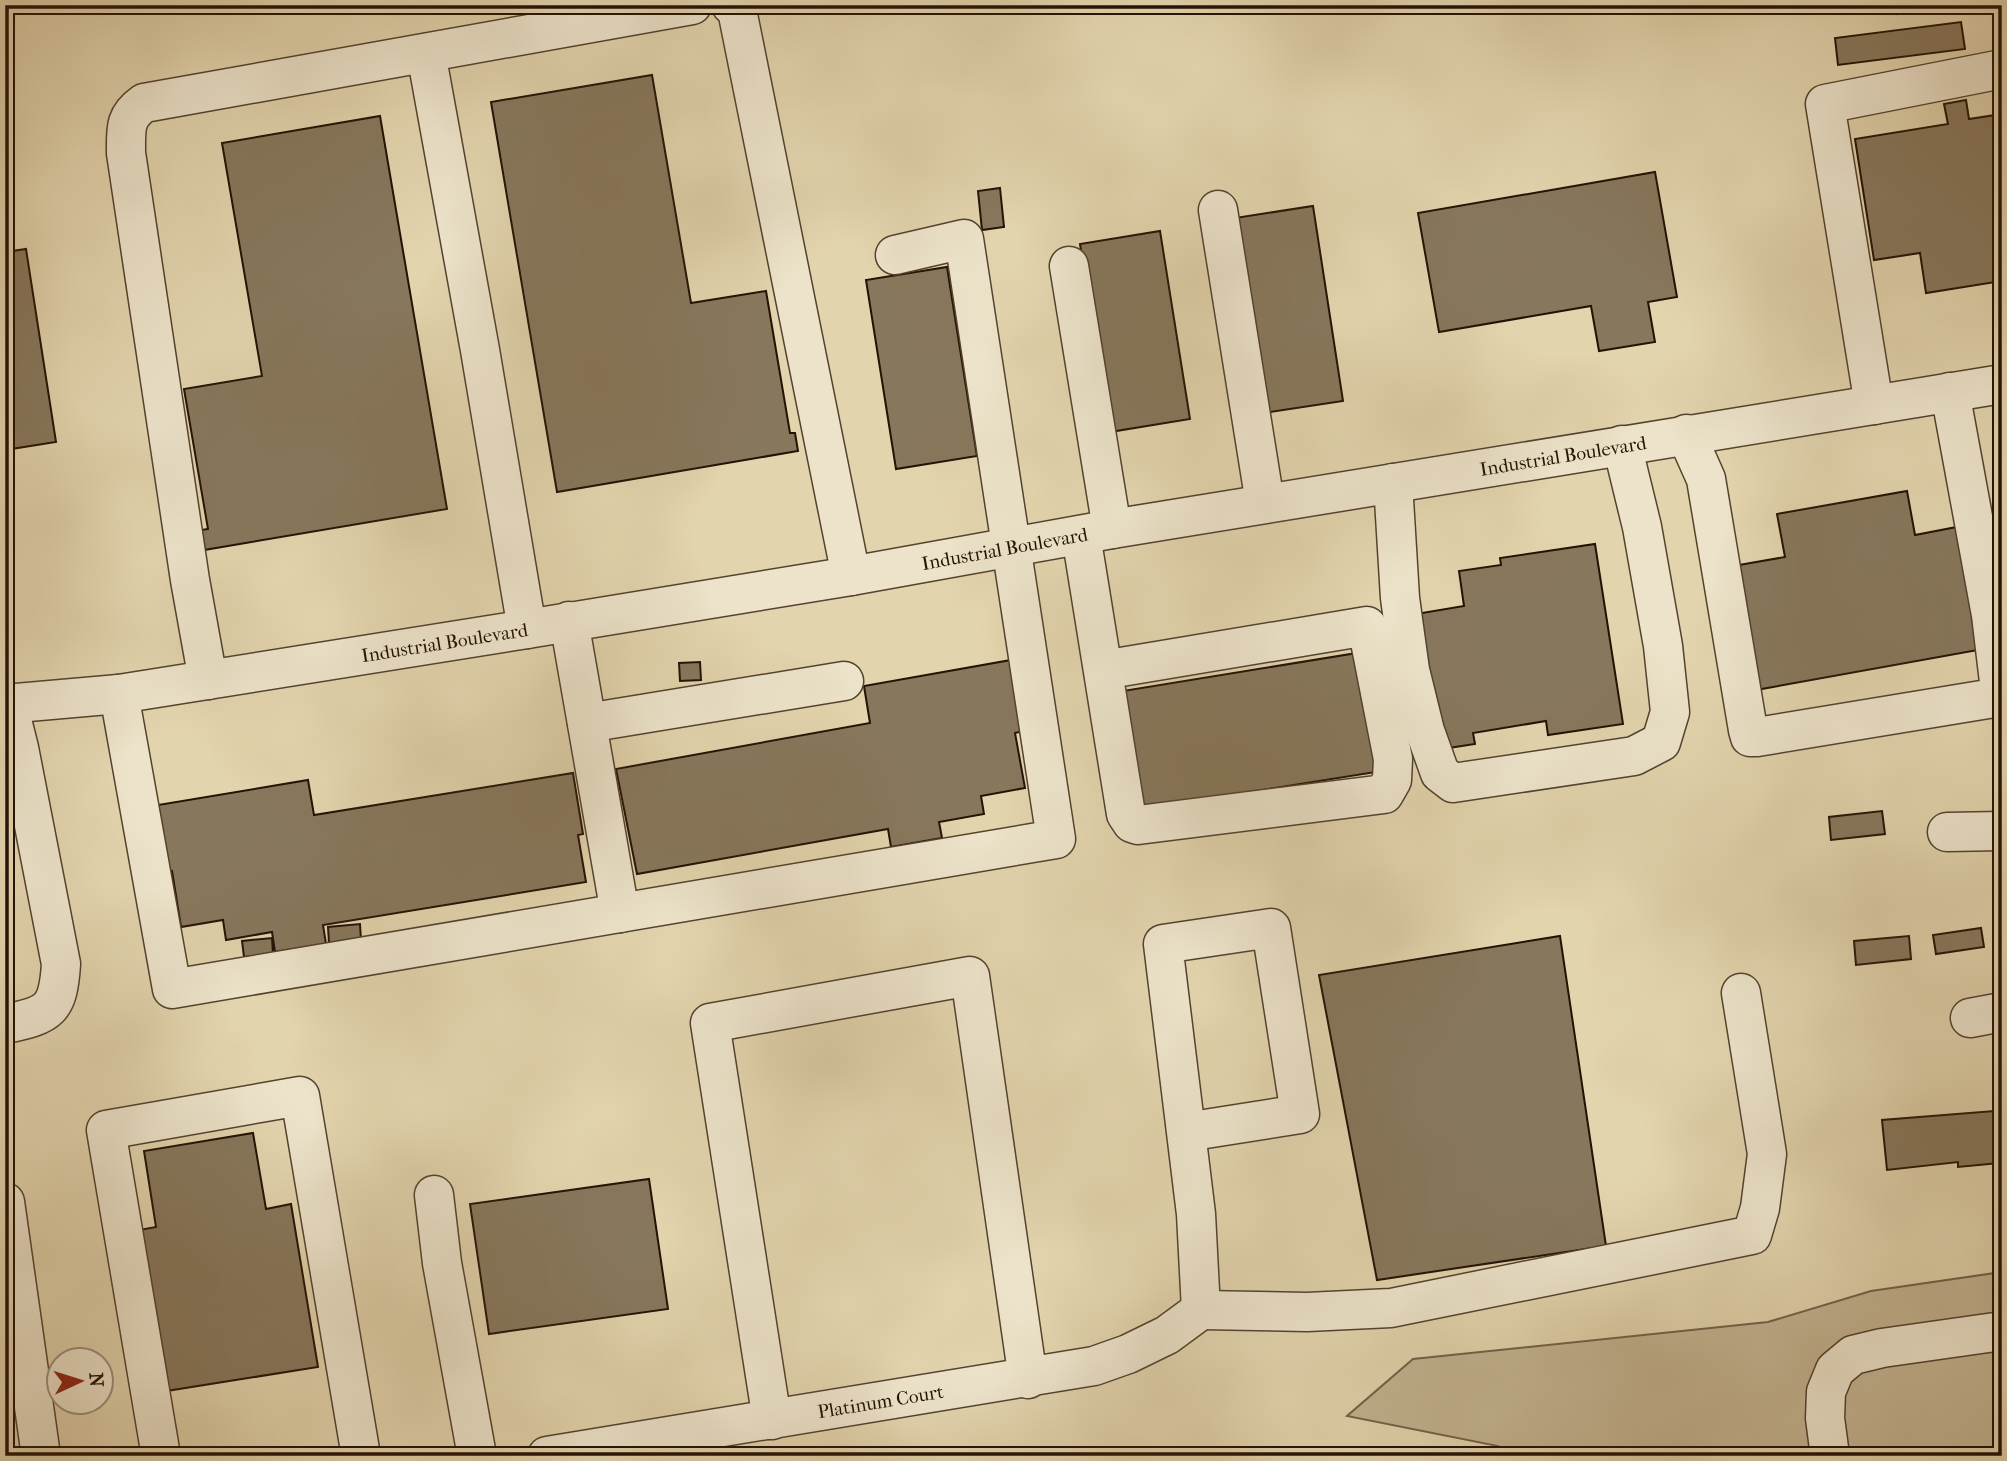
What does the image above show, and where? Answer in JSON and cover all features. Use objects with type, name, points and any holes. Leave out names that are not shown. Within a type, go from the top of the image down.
[{"type":"street","points":[[208,681],[190,580],[126,153],[126,128],[131,112],[144,103],[692,5]]},
{"type":"street","points":[[731,5],[737,10],[851,576]]},
{"type":"street","points":[[426,52],[527,629]]},
{"type":"street","points":[[1874,405],[1825,104],[2002,69]]},
{"type":"street","points":[[1218,210],[1265,503]]},
{"type":"street","points":[[119,694],[172,989],[1056,839],[964,239],[895,254]]},
{"type":"street","points":[[1069,266],[1096,532],[1103,670],[1126,814],[1132,823],[1138,825],[1384,794],[1392,780],[1393,759],[1367,626],[1103,670]]},
{"type":"street","name":"Industrial Boulevard","points":[[7,704],[119,694],[208,681],[851,576],[1265,503],[2002,384]]},
{"type":"street","points":[[1686,434],[1706,479],[1750,737],[1980,701],[1994,698],[2000,690],[1991,614],[1950,393]]},
{"type":"street","points":[[1393,483],[1400,598],[1410,670],[1424,731],[1440,773],[1453,783],[1634,756],[1661,742],[1670,712],[1663,646],[1644,540],[1622,445]]},
{"type":"street","points":[[569,621],[620,913]]},
{"type":"street","points":[[586,723],[844,681]]},
{"type":"street","points":[[5,1024],[30,1019],[53,1005],[59,989],[61,964],[18,804],[7,704]]},
{"type":"street","points":[[1947,832],[2002,831]]},
{"type":"street","points":[[1186,1132],[1300,1115],[1271,928],[1163,944],[1196,1214],[1201,1310],[1307,1312],[1391,1308],[1752,1234],[1760,1208],[1767,1154],[1741,993]]},
{"type":"street","points":[[772,1420],[710,1023],[970,976],[1028,1379]]},
{"type":"street","points":[[161,1456],[106,1130],[300,1096],[361,1456]]},
{"type":"street","points":[[435,1195],[442,1263],[477,1456]]},
{"type":"street","points":[[5,1202],[41,1456]]},
{"type":"street","name":"Platinum Court","points":[[547,1456],[1028,1379],[1094,1366],[1128,1354],[1167,1335],[1201,1310]]},
{"type":"street","points":[[1830,1456],[1825,1418],[1826,1392],[1835,1370],[1853,1355],[1882,1348],[2002,1331]]},
{"type":"shaded area","points":[[2002,1272],[2002,1456],[1501,1456],[1498,1446],[1347,1416],[1413,1359],[1768,1322],[1871,1291]]},
{"type":"building","points":[[1895,5],[1948,5],[1897,14]]},
{"type":"building","points":[[1961,22],[1965,49],[1838,65],[1835,38]]},
{"type":"building","points":[[652,75],[691,303],[766,291],[790,433],[795,433],[798,451],[557,492],[491,102]]},
{"type":"building","points":[[1966,100],[1969,119],[2002,114],[2002,281],[1926,293],[1920,253],[1874,260],[1855,139],[1948,124],[1944,104]]},
{"type":"building","points":[[380,116],[447,509],[204,550],[201,530],[208,529],[184,389],[262,376],[222,143]]},
{"type":"building","points":[[1655,172],[1677,297],[1648,302],[1655,342],[1599,351],[1591,306],[1439,332],[1418,213]]},
{"type":"building","points":[[1000,188],[1004,227],[982,230],[978,191]]},
{"type":"building","points":[[1313,206],[1343,401],[1264,413],[1235,218]]},
{"type":"building","points":[[1160,231],[1190,419],[1110,432],[1080,244]]},
{"type":"building","points":[[26,249],[56,442],[5,450],[5,252]]},
{"type":"building","points":[[947,267],[977,456],[896,469],[866,280]]},
{"type":"building","points":[[1907,491],[1915,535],[1967,525],[1989,648],[1756,690],[1733,566],[1785,557],[1777,514]]},
{"type":"building","points":[[1595,544],[1623,724],[1548,735],[1546,721],[1473,733],[1475,744],[1442,749],[1416,614],[1464,606],[1459,571],[1501,565],[1500,558]]},
{"type":"building","points":[[1357,653],[1376,772],[1143,809],[1123,691]]},
{"type":"building","points":[[1011,660],[1024,731],[1015,733],[1025,788],[981,796],[984,814],[939,822],[942,838],[891,847],[888,829],[637,874],[616,769],[870,723],[864,686]]},
{"type":"building","points":[[700,662],[701,680],[680,681],[679,663]]},
{"type":"building","points":[[573,773],[583,834],[578,835],[586,882],[323,925],[326,944],[275,952],[272,932],[226,940],[223,920],[181,927],[158,805],[308,780],[314,815]]},
{"type":"building","points":[[1882,811],[1885,834],[1831,840],[1829,817]]},
{"type":"building","points":[[360,924],[361,940],[329,943],[328,927]]},
{"type":"building","points":[[1981,928],[1984,947],[1936,954],[1933,935]]},
{"type":"building","points":[[1560,936],[1606,1246],[1377,1280],[1319,975]]},
{"type":"building","points":[[1909,936],[1911,959],[1856,965],[1854,941]]},
{"type":"building","points":[[272,938],[273,954],[244,957],[242,941]]},
{"type":"building","points":[[1994,1111],[1999,1163],[1958,1167],[1958,1162],[1887,1170],[1882,1120]]},
{"type":"building","points":[[253,1133],[266,1209],[291,1204],[318,1367],[160,1392],[134,1231],[156,1227],[144,1151]]},
{"type":"building","points":[[649,1179],[668,1309],[489,1334],[470,1204]]}]
